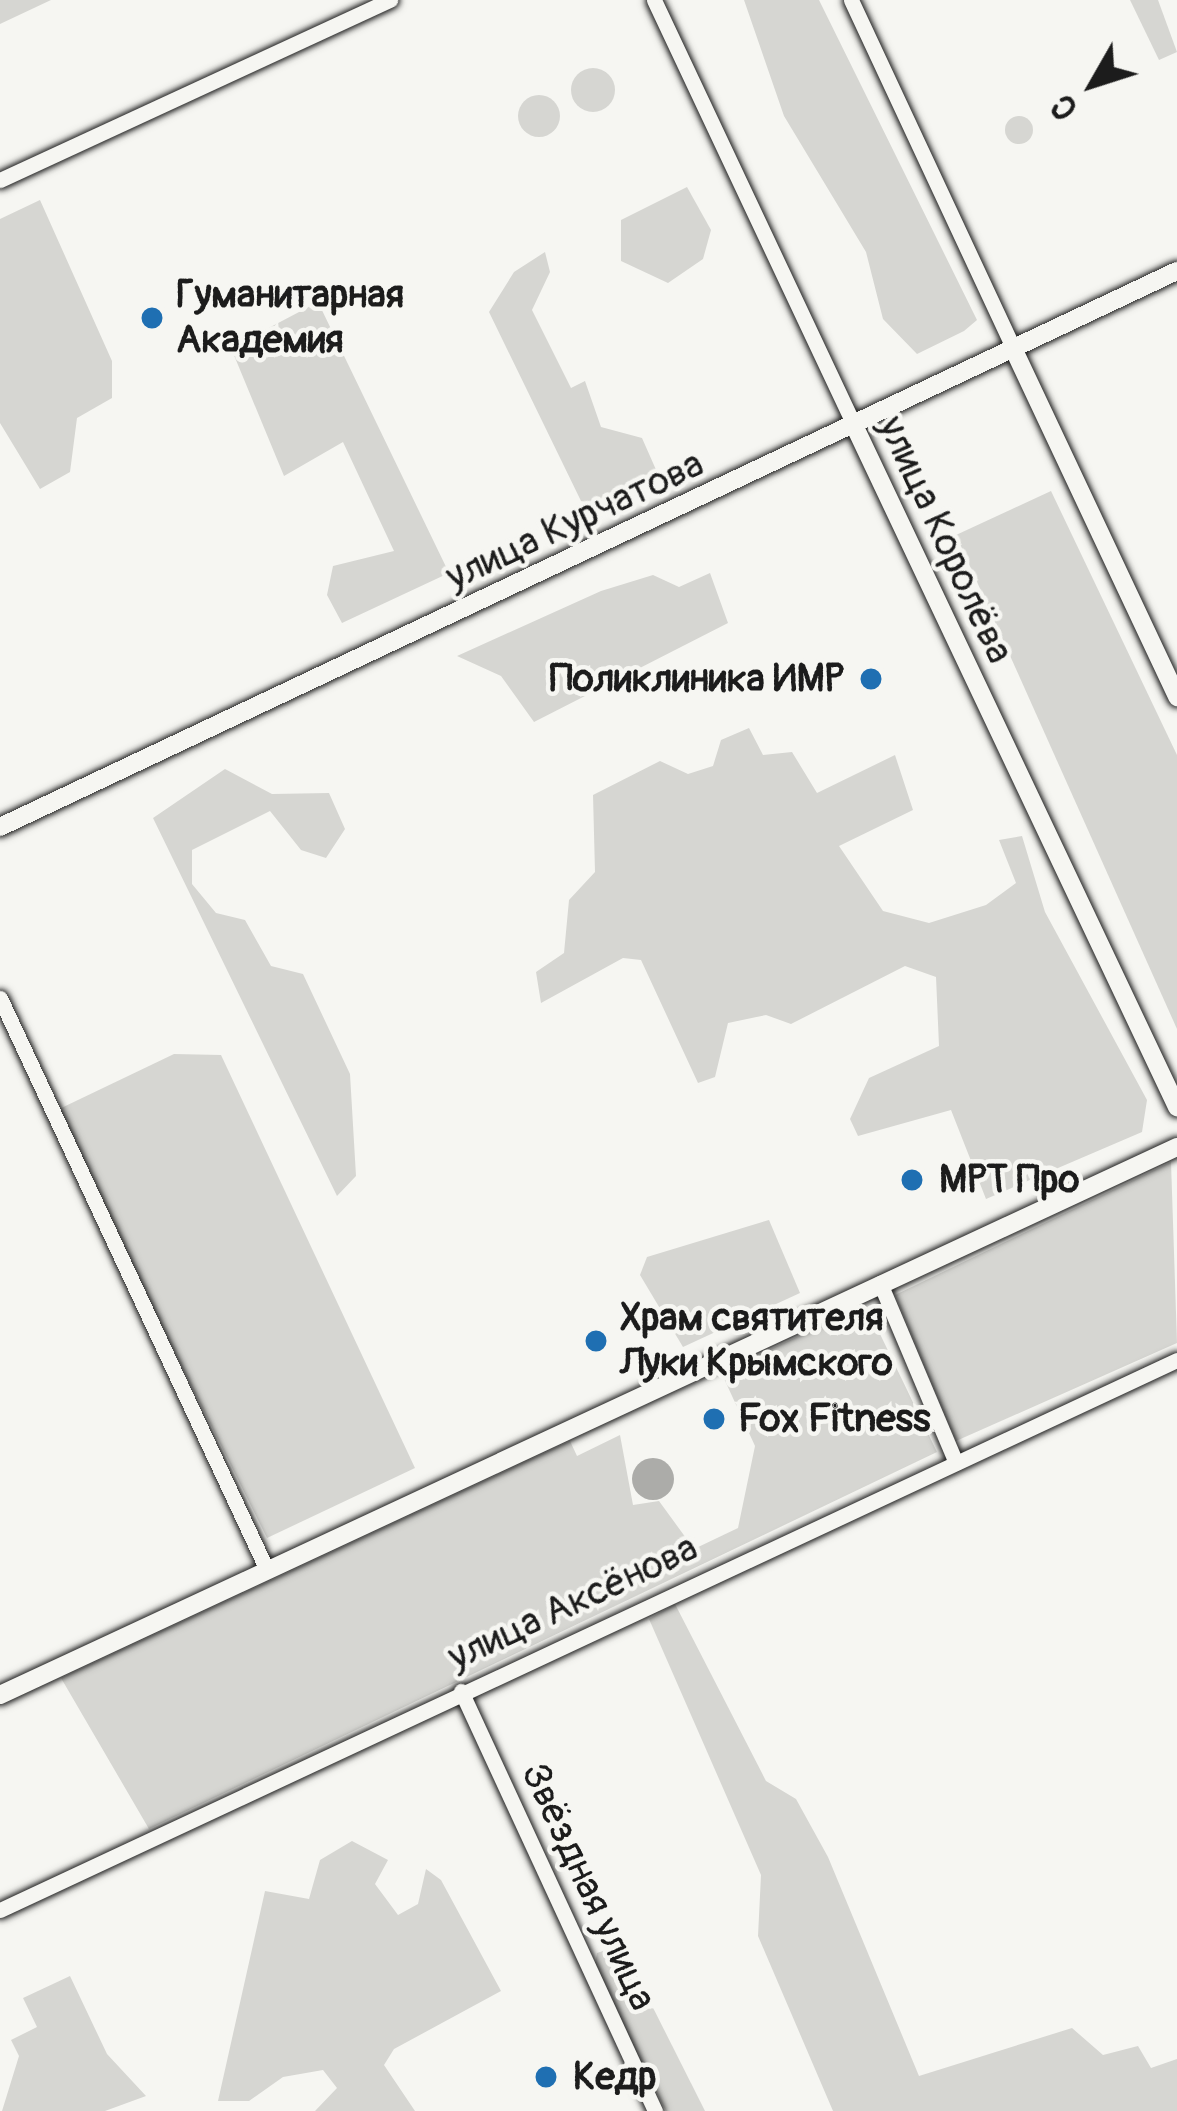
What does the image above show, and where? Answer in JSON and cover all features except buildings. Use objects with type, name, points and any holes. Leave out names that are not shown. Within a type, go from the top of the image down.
[{"type":"main road","name":"улица Курчатова","points":[[0,827],[1177,271]]},
{"type":"main road","points":[[1013,348],[1177,697]]},
{"type":"main road","name":"улица Королёва","points":[[854,425],[1177,1107]]},
{"type":"main road","points":[[0,1694],[1177,1147]]},
{"type":"street","points":[[0,180],[390,0]]},
{"type":"street","name":"улица Королёва","points":[[654,0],[854,425]]},
{"type":"street","points":[[850,0],[1013,348]]},
{"type":"street","points":[[0,998],[266,1568]]},
{"type":"street","points":[[880,1283],[956,1462]]},
{"type":"street","name":"улица Аксёнова","points":[[0,1910],[1177,1360]]},
{"type":"street","name":"Звёздная улица","points":[[461,1691],[656,2111]]},
{"type":"shaded area","points":[[0,0],[51,0],[0,24]]},
{"type":"shaded area","points":[[744,0],[819,0],[977,320],[964,331],[917,354],[883,319],[866,252],[784,116]]},
{"type":"shaded area","points":[[1130,0],[1158,0],[1177,52],[1159,60]]},
{"type":"shaded area","points":[[593,68],[608,75],[615,90],[608,105],[593,112],[578,105],[571,90],[578,75]]},
{"type":"shaded area","points":[[539,95],[554,101],[560,116],[554,131],[539,137],[524,131],[518,116],[524,101]]},
{"type":"shaded area","points":[[1019,116],[1029,120],[1033,130],[1029,140],[1019,144],[1009,140],[1005,130],[1009,120]]},
{"type":"shaded area","points":[[687,187],[711,230],[703,259],[668,283],[621,261],[621,220]]},
{"type":"shaded area","points":[[40,200],[112,361],[112,398],[77,418],[70,472],[40,489],[0,423],[0,219]]},
{"type":"shaded area","points":[[545,252],[550,272],[532,310],[571,388],[585,381],[601,427],[642,438],[657,472],[594,505],[581,501],[489,312],[514,272]]},
{"type":"shaded area","points":[[318,302],[449,573],[342,623],[327,595],[333,566],[394,551],[343,442],[284,476],[231,348]]},
{"type":"shaded area","points":[[1051,491],[1177,755],[1177,1029],[956,535]]},
{"type":"shaded area","points":[[710,573],[728,623],[534,722],[501,676],[457,656],[601,591],[653,575],[679,587]]},
{"type":"shaded area","points":[[749,728],[763,755],[792,752],[817,793],[895,755],[913,810],[839,846],[883,911],[929,923],[986,905],[1016,883],[999,840],[1022,836],[1045,912],[1147,1100],[1142,1132],[986,1199],[951,1110],[858,1136],[850,1119],[869,1078],[939,1046],[936,977],[905,966],[791,1024],[766,1015],[728,1023],[715,1077],[698,1083],[641,960],[623,958],[541,1003],[536,972],[564,953],[569,900],[595,872],[593,795],[660,761],[688,774],[713,766],[721,740]]},
{"type":"shaded area","points":[[225,769],[272,794],[329,793],[345,829],[326,858],[301,850],[270,811],[192,850],[192,884],[216,913],[245,920],[271,966],[303,974],[350,1074],[356,1176],[337,1196],[153,818]]},
{"type":"shaded area","points":[[174,1054],[221,1055],[415,1468],[267,1538],[55,1111]]},
{"type":"shaded area","points":[[1171,1162],[1177,1343],[956,1441],[895,1295]]},
{"type":"shaded area","points":[[769,1220],[800,1293],[683,1347],[640,1275],[647,1257]]},
{"type":"shaded area","points":[[866,1305],[937,1452],[149,1829],[61,1678],[570,1441],[577,1456],[620,1435],[633,1505],[659,1501],[694,1549],[738,1528],[755,1446],[721,1372]]},
{"type":"shaded area","points":[[653,1458],[668,1464],[674,1479],[668,1494],[653,1500],[638,1494],[632,1479],[638,1464]]},
{"type":"shaded area","points":[[675,1604],[766,1781],[796,1799],[828,1857],[919,2076],[1072,2028],[1103,2055],[1138,2046],[1151,2068],[1177,2059],[1177,2111],[833,2111],[758,1936],[761,1875],[649,1619]]},
{"type":"shaded area","points":[[352,1841],[388,1860],[375,1884],[398,1915],[418,1904],[426,1869],[441,1880],[501,1991],[394,2049],[384,2065],[415,2111],[315,2111],[337,2088],[323,2070],[283,2077],[249,2101],[218,2101],[265,1891],[309,1899],[320,1860]]},
{"type":"shaded area","points":[[618,1946],[705,2111],[666,2111],[594,1970],[597,1953]]},
{"type":"shaded area","points":[[70,1976],[107,2054],[146,2096],[105,2111],[2,2111],[19,2056],[11,2040],[37,2027],[23,1998]]},
{"type":"place","name":"Гуманитарная Академия","points":[[152,318]]},
{"type":"place","name":"Поликлиника ИМР","points":[[871,679]]},
{"type":"place","name":"МРТ Про","points":[[912,1180]]},
{"type":"place","name":"Храм святителя Луки Крымского","points":[[596,1341]]},
{"type":"place","name":"Fox Fitness","points":[[714,1419]]},
{"type":"place","name":"Кедр","points":[[546,2077]]}]
